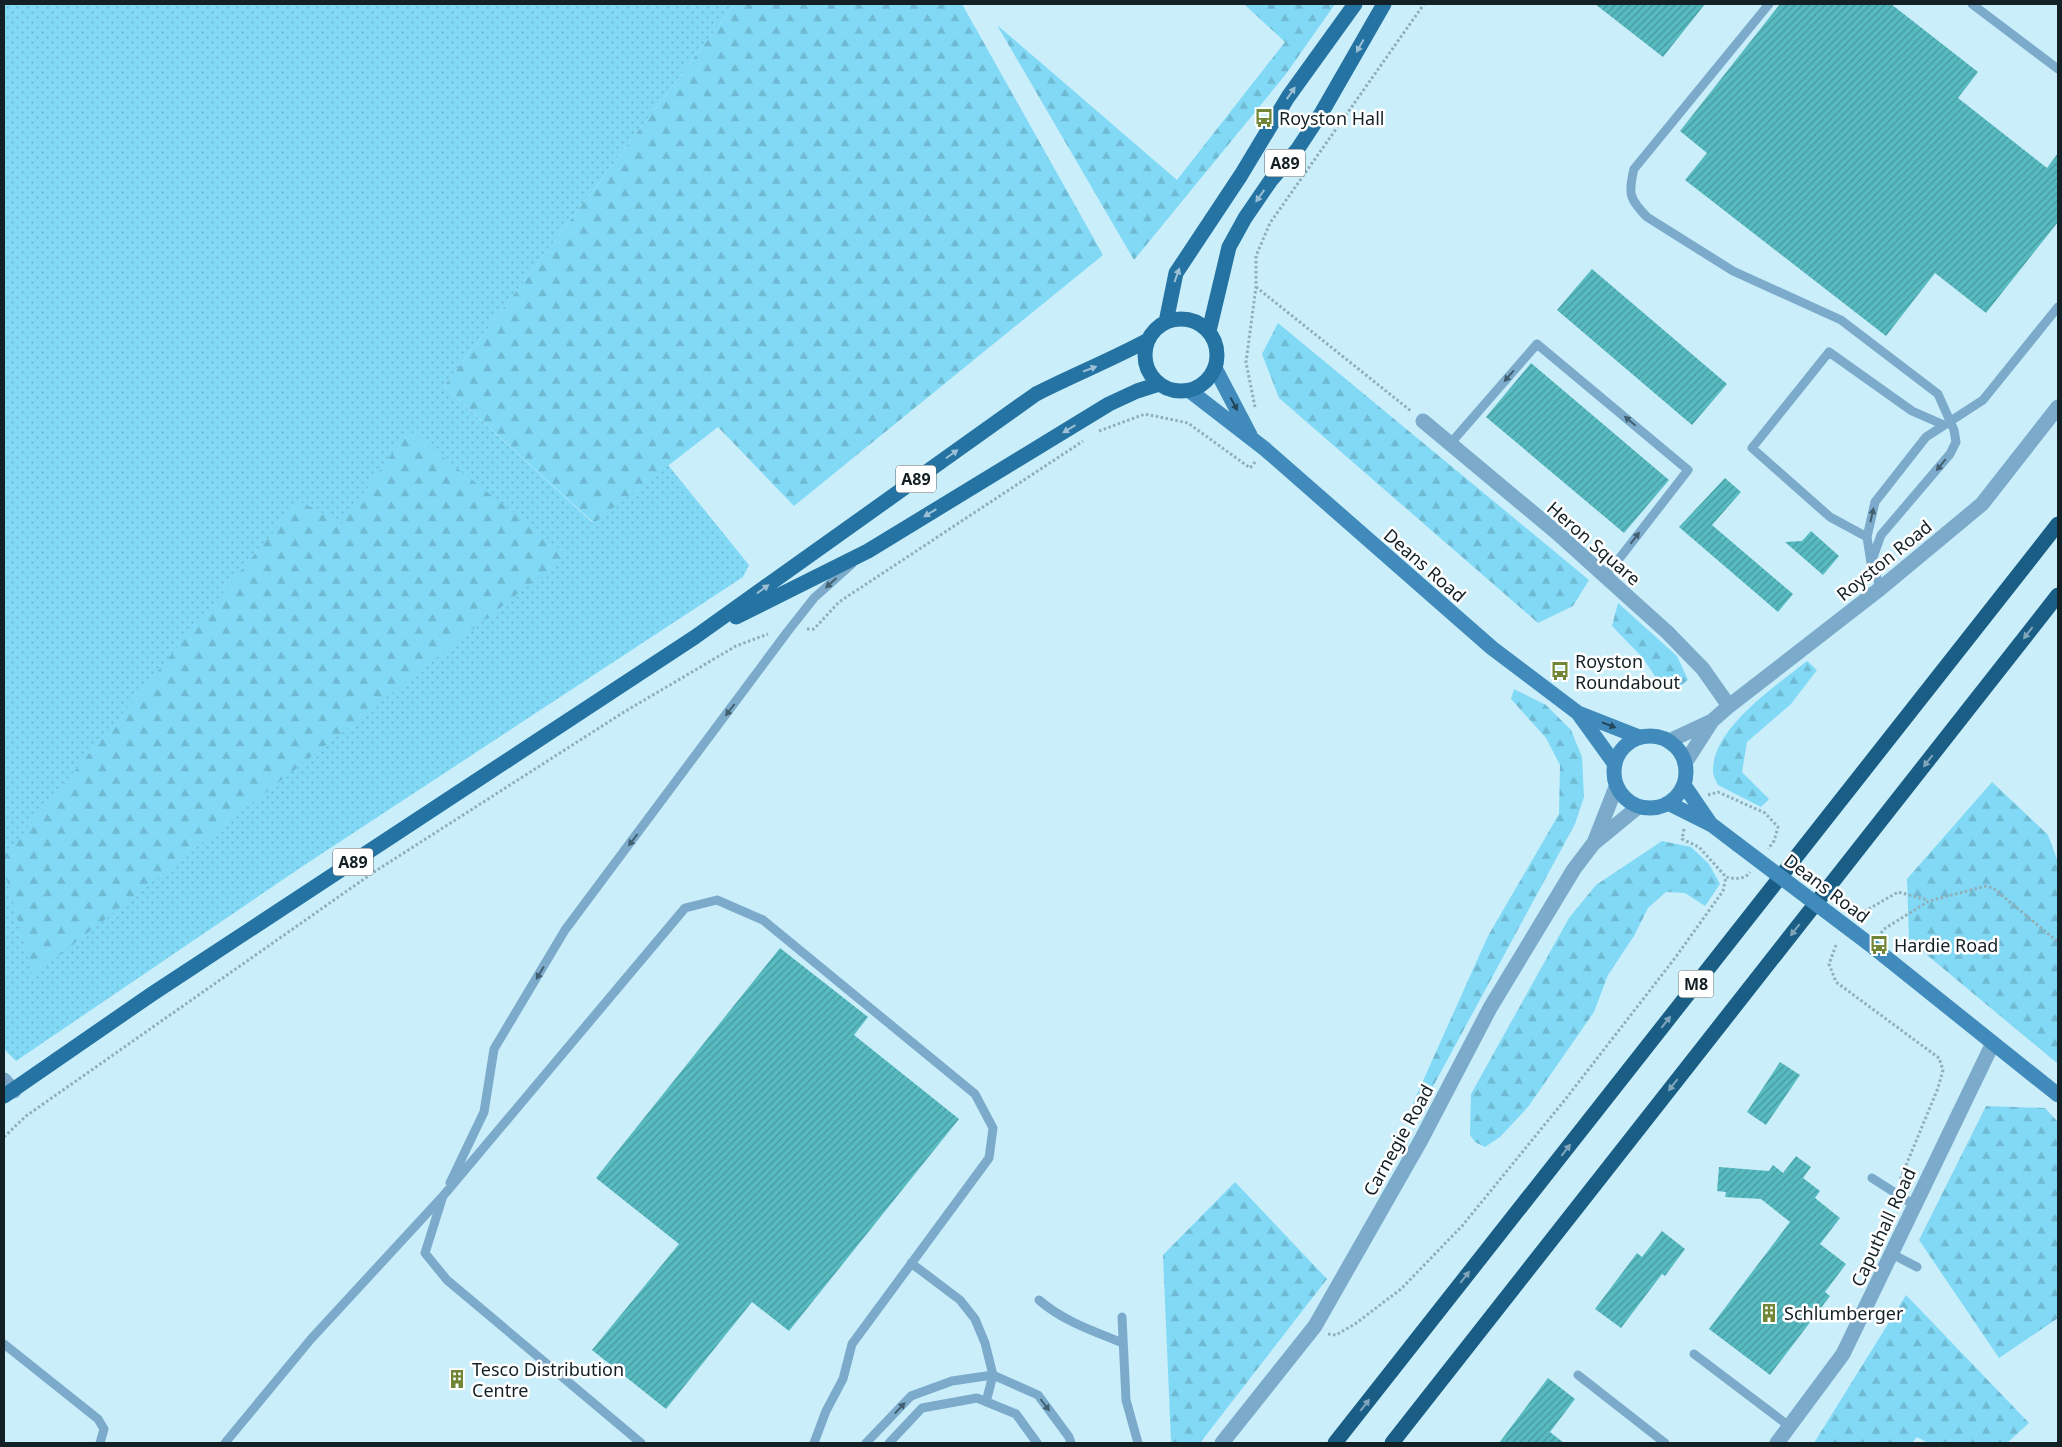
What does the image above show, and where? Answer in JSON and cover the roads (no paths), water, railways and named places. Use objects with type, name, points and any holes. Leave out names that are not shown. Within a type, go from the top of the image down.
[{"type":"highway","name":"M8","points":[[1335,1443],[2058,524]]},
{"type":"highway","name":"M8","points":[[1392,1443],[2058,595]]},
{"type":"main road","name":"A89","points":[[6,1092],[152,994],[695,638],[1036,394],[1068,377],[1108,362],[1148,340],[1153,332],[1166,322],[1176,273],[1241,175],[1288,97],[1355,4]]},
{"type":"main road","name":"A89","points":[[1209,331],[1229,247],[1271,180],[1297,150],[1322,112],[1384,4]]},
{"type":"main road","points":[[1148,340],[1145,355],[1146,366],[1159,384],[1178,392],[1190,391],[1205,383],[1215,368],[1218,352],[1216,343],[1209,331],[1200,324],[1189,320],[1179,319],[1166,322]]},
{"type":"main road","name":"A89","points":[[695,638],[868,551],[1109,404],[1137,391],[1159,384]]},
{"type":"street","name":"Deans Road","points":[[1215,368],[1252,439]]},
{"type":"street","name":"Deans Road","points":[[1190,391],[1265,449],[1492,648],[1578,713],[1639,737]]},
{"type":"street","name":"Royston Road","points":[[1685,763],[1712,721],[1729,706],[1881,588],[1982,504],[2058,407]]},
{"type":"street","name":"Heron Square","points":[[1423,421],[1556,532],[1667,632],[1697,663],[1729,706]]},
{"type":"street","name":"Deans Road","points":[[1578,713],[1614,763]]},
{"type":"street","name":"Royston Road","points":[[1669,741],[1712,721]]},
{"type":"street","points":[[1684,785],[1678,795],[1668,803],[1653,808],[1638,807],[1625,799],[1616,787],[1613,775],[1614,763],[1619,751],[1639,737],[1654,736],[1669,741],[1679,750],[1685,763],[1684,785],[1691,807]]},
{"type":"street","name":"Carnegie Road","points":[[1594,844],[1616,787]]},
{"type":"street","name":"Deans Road","points":[[1668,803],[1691,807],[1712,825],[1870,944],[2058,1095]]},
{"type":"street","name":"Carnegie Road","points":[[1222,1443],[1316,1326],[1422,1140],[1490,1008],[1574,869],[1594,844],[1638,807]]},
{"type":"street","name":"Caputhall Road","points":[[1777,1443],[1843,1354],[1993,1043]]},
{"type":"lane","points":[[1769,4],[1634,169],[1629,189],[1635,205],[1647,216],[1733,271],[1841,320],[1938,394],[1947,423],[1956,442],[1950,454],[1881,535],[1871,563]]},
{"type":"lane","points":[[1972,4],[2058,69]]},
{"type":"lane","points":[[1881,588],[1871,563],[1867,537],[1875,502],[1926,437],[1983,400],[2058,307]]},
{"type":"lane","points":[[1450,444],[1537,344],[1688,470],[1605,577]]},
{"type":"lane","points":[[1867,537],[1830,516],[1752,448],[1829,352],[1912,411],[1947,423]]},
{"type":"lane","points":[[641,1443],[447,1280],[425,1253],[443,1196],[484,1112],[494,1049],[566,930],[814,598],[868,551]]},
{"type":"lane","points":[[225,1443],[311,1339],[443,1196],[685,908],[717,900],[762,920],[976,1094],[993,1128],[989,1158],[852,1344],[843,1379],[826,1411],[814,1443]]},
{"type":"lane","points":[[1872,1178],[1914,1205]]},
{"type":"lane","points":[[1892,1254],[1917,1268]]},
{"type":"lane","points":[[911,1263],[960,1300],[975,1319],[985,1343],[993,1375],[986,1402]]},
{"type":"lane","points":[[1039,1300],[1051,1311],[1072,1323],[1123,1344]]},
{"type":"lane","points":[[1122,1317],[1126,1400],[1138,1443]]},
{"type":"lane","points":[[4,1344],[98,1419],[104,1429],[100,1443]]},
{"type":"lane","points":[[1694,1354],[1789,1426]]},
{"type":"lane","points":[[866,1443],[911,1396],[952,1380],[993,1375],[1038,1396],[1069,1437],[1071,1443]]},
{"type":"lane","points":[[1578,1376],[1666,1443]]},
{"type":"lane","points":[[889,1443],[922,1408],[977,1398],[1016,1414],[1037,1443]]},
{"type":"place","name":"Royston Hall","points":[[1264,118]]},
{"type":"place","name":"Royston Roundabout","points":[[1560,671]]},
{"type":"place","name":"Hardie Road","points":[[1879,945]]},
{"type":"place","name":"Schlumberger","points":[[1769,1313]]},
{"type":"place","name":"Tesco Distribution Centre","points":[[457,1379]]}]
